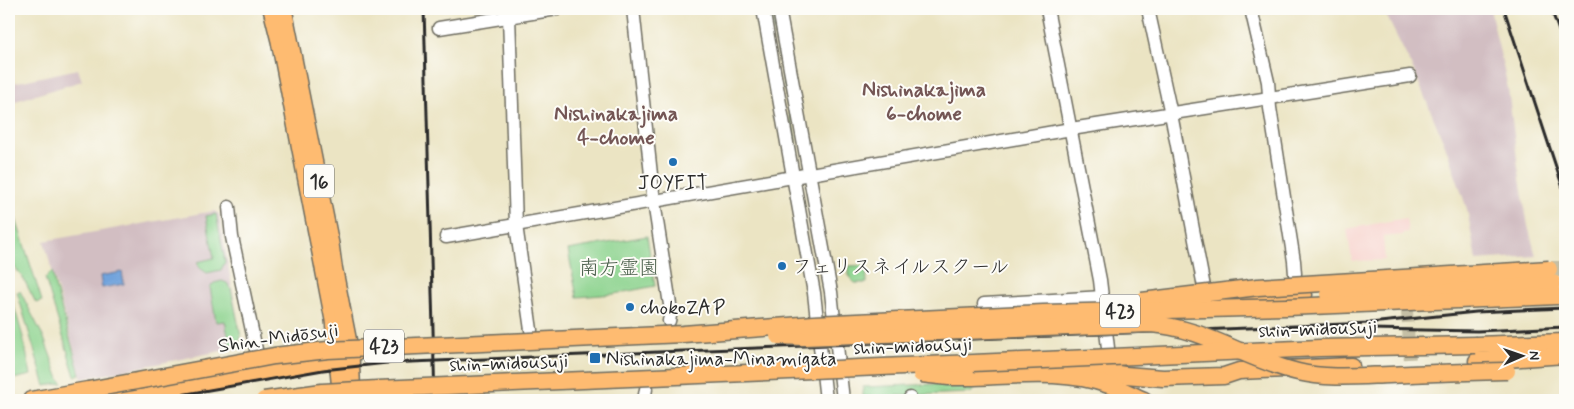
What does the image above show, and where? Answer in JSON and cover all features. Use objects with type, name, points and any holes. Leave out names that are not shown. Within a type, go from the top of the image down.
[{"type":"highway","name":"423","points":[[344,356],[369,348],[836,325],[1104,303],[1553,283]]},
{"type":"highway","points":[[1043,313],[1258,287],[1553,283]]},
{"type":"highway","name":"shin-midousuji","points":[[683,334],[814,324],[1043,313],[1287,307],[1553,283]]},
{"type":"highway","points":[[683,334],[803,337],[1150,324],[1186,329],[1278,367],[1310,375],[1345,376],[1507,370]]},
{"type":"highway","name":"Shin-Midōsuji","points":[[31,400],[274,356],[308,352],[404,345],[683,334]]},
{"type":"highway","points":[[1493,360],[1558,343]]},
{"type":"highway","name":"shin-midousuji","points":[[264,400],[322,392],[378,388],[892,368],[1319,348],[1558,343]]},
{"type":"highway","points":[[1493,360],[1565,355]]},
{"type":"highway","points":[[101,400],[344,356]]},
{"type":"highway","name":"423","points":[[348,399],[370,390],[979,365],[1003,369],[1071,366],[1144,377],[1171,378],[1224,376],[1239,371],[1493,360]]},
{"type":"highway","points":[[1493,360],[1565,364]]},
{"type":"highway","points":[[892,368],[930,376],[949,377],[1070,376],[1108,384],[1144,400]]},
{"type":"main road","name":"16","points":[[271,9],[279,41],[333,320],[344,356]]},
{"type":"main road","name":"16","points":[[284,9],[329,234],[348,399]]},
{"type":"street","points":[[439,28],[557,9]]},
{"type":"street","points":[[633,9],[654,202],[671,311],[669,321]]},
{"type":"street","points":[[763,9],[814,293],[826,400]]},
{"type":"street","points":[[779,9],[831,292],[836,325],[842,400]]},
{"type":"street","points":[[1047,9],[1104,303],[1110,371]]},
{"type":"street","points":[[1148,9],[1171,114],[1204,287]]},
{"type":"street","points":[[1251,9],[1268,82],[1295,274]]},
{"type":"street","points":[[510,16],[516,225],[532,330]]},
{"type":"street","points":[[446,237],[1071,129],[1410,76]]},
{"type":"street","points":[[229,207],[232,237],[257,354]]},
{"type":"street","points":[[984,304],[1104,303]]},
{"type":"shaded area","points":[[1383,9],[1490,9],[1508,88],[1518,167],[1528,226],[1536,256],[1476,260],[1467,209],[1445,145],[1412,67]]},
{"type":"shaded area","points":[[78,69],[82,81],[9,103],[9,84]]},
{"type":"shaded area","points":[[214,211],[219,214],[241,337],[236,348],[82,379],[44,241]]},
{"type":"shaded area","points":[[1406,218],[1408,232],[1403,233],[1403,235],[1383,237],[1385,260],[1352,261],[1347,229]]},
{"type":"green space","points":[[770,9],[772,9],[797,154]]},
{"type":"green space","points":[[9,197],[42,301],[36,303],[22,276],[9,261]]},
{"type":"green space","points":[[216,214],[225,262],[221,270],[207,273],[200,268],[197,262],[214,258],[206,216]]},
{"type":"green space","name":"南方霊園","points":[[647,236],[655,286],[614,294],[577,297],[568,250]]},
{"type":"green space","points":[[866,265],[867,283],[855,283],[849,277],[849,266]]},
{"type":"green space","points":[[52,271],[80,374],[75,376],[45,278]]},
{"type":"green space","points":[[222,281],[227,283],[231,289],[241,337],[238,344],[230,345],[225,321],[216,322],[210,287],[214,283]]},
{"type":"green space","points":[[9,289],[23,337],[31,375],[9,380]]},
{"type":"green space","points":[[20,291],[44,338],[59,379],[63,383],[45,386],[17,292]]},
{"type":"green space","points":[[963,383],[972,386],[974,389],[971,393],[863,397],[863,387]]},
{"type":"water","points":[[122,272],[124,284],[102,288],[100,276]]},
{"type":"tunnel","points":[[1549,269],[1565,269]]},
{"type":"tunnel","points":[[1406,293],[1411,379]]},
{"type":"railway","points":[[424,9],[435,400]]},
{"type":"railway","points":[[1504,9],[1565,194]]},
{"type":"railway","points":[[1551,9],[1565,47]]},
{"type":"railway","points":[[152,400],[323,370],[387,363],[1370,323],[1476,312],[1565,308]]},
{"type":"railway","points":[[1370,329],[1477,331],[1565,327]]},
{"type":"place","name":"JOYFIT","points":[[673,162]]},
{"type":"place","name":"フェリスネイルスクール","points":[[782,266]]},
{"type":"place","name":"chokoZAP","points":[[630,307]]},
{"type":"place","name":"Nishinakajima-Minamigata","points":[[595,358]]},
{"type":"district","name":"Nishinakajima 6-chome","points":[[924,101]]},
{"type":"district","name":"Nishinakajima 4-chome","points":[[616,125]]}]
